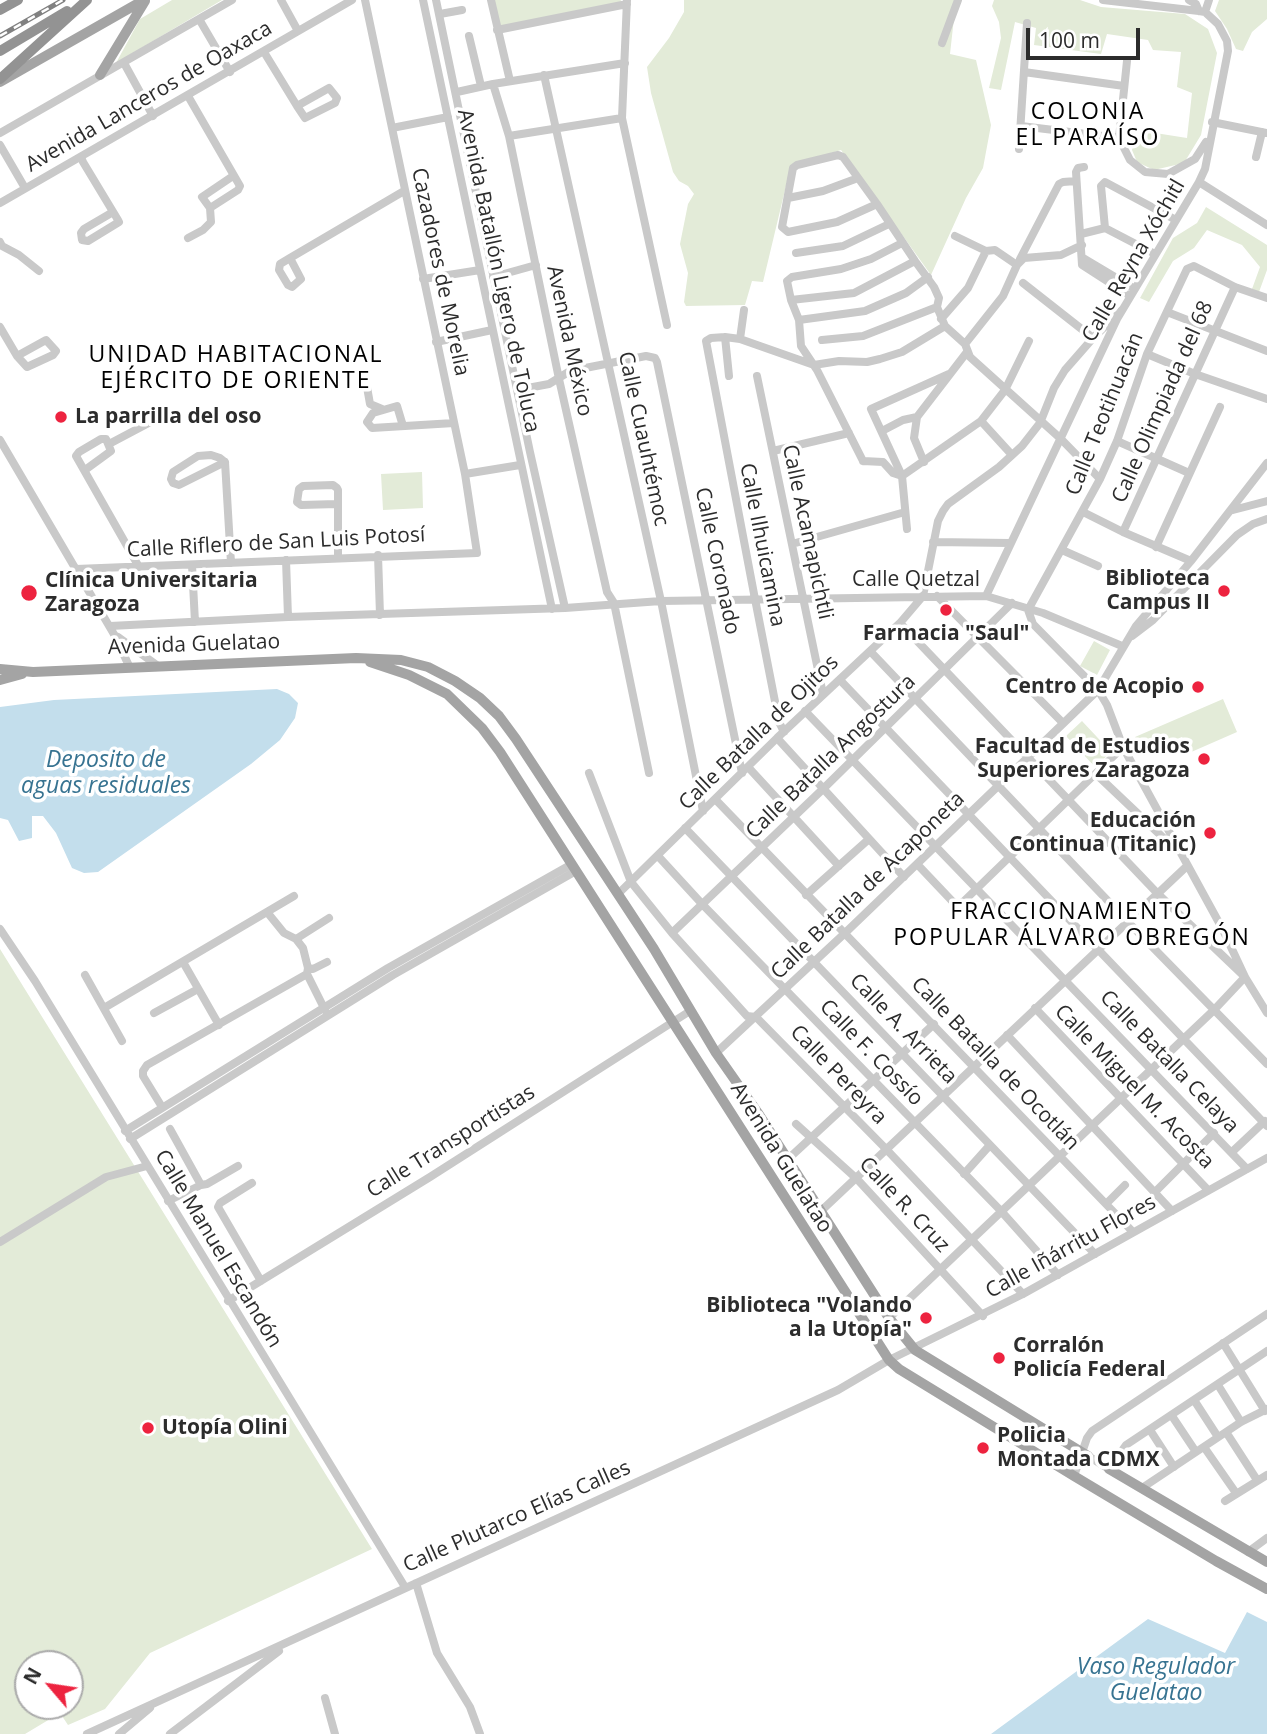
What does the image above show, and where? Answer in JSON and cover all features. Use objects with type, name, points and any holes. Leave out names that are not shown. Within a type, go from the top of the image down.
[{"type":"highway","points":[[0,10],[18,0]]},
{"type":"highway","points":[[0,51],[87,0]]},
{"type":"highway","points":[[0,81],[87,0]]},
{"type":"main road","points":[[0,81],[145,0]]},
{"type":"main road","points":[[100,75],[145,0]]},
{"type":"main road","name":"Avenida Guelatao","points":[[356,657],[426,682],[447,694],[468,713],[500,752],[889,1360],[899,1369],[1074,1476],[1267,1589]]},
{"type":"main road","name":"Avenida Guelatao","points":[[0,669],[33,672],[356,657],[401,660],[428,667],[481,698],[516,739],[618,894],[716,1053],[890,1318],[915,1350],[1085,1455]]},
{"type":"main road","name":"Avenida Guelatao","points":[[0,680],[33,672]]},
{"type":"main road","name":"Avenida Guelatao","points":[[1110,1469],[1267,1562]]},
{"type":"street","points":[[0,133],[232,0]]},
{"type":"street","points":[[281,0],[298,31]]},
{"type":"street","name":"Avenida Lanceros de Oaxaca","points":[[0,203],[352,0]]},
{"type":"street","name":"Cazadores de Morelia","points":[[365,0],[465,474],[477,552]]},
{"type":"street","name":"Avenida Batallón Ligero de Toluca","points":[[423,0],[552,609]]},
{"type":"street","name":"Avenida Batallón Ligero de Toluca","points":[[436,0],[565,608]]},
{"type":"street","points":[[491,0],[510,81]]},
{"type":"street","points":[[942,43],[958,0]]},
{"type":"street","points":[[1103,0],[1202,12],[1209,0]]},
{"type":"street","name":"Calle Reyna Xóchitl","points":[[986,596],[1122,310],[1205,169],[1209,136],[1228,51],[1227,41],[1218,24],[1189,0]]},
{"type":"street","points":[[497,30],[627,2],[622,118],[667,325]]},
{"type":"street","points":[[440,14],[462,10]]},
{"type":"street","points":[[200,19],[230,72]]},
{"type":"street","points":[[1019,149],[1027,23]]},
{"type":"street","points":[[469,36],[481,86]]},
{"type":"street","points":[[264,52],[297,106],[308,119],[335,103],[337,98],[329,88],[297,106]]},
{"type":"street","points":[[1127,61],[1119,138],[1125,154],[1138,167],[1145,172],[1161,175],[1176,171],[1195,159],[1209,136]]},
{"type":"street","points":[[124,63],[153,116]]},
{"type":"street","points":[[457,92],[625,63]]},
{"type":"street","points":[[1024,72],[1124,86]]},
{"type":"street","name":"Calle Cuauhtémoc","points":[[544,75],[661,601],[703,811]]},
{"type":"street","name":"Avenida México","points":[[493,84],[509,136],[559,379],[607,592],[614,603],[649,772]]},
{"type":"street","points":[[188,96],[239,185],[239,189],[210,208]]},
{"type":"street","points":[[392,128],[448,117]]},
{"type":"street","points":[[509,136],[622,118]]},
{"type":"street","points":[[1212,122],[1264,133],[1256,157]]},
{"type":"street","points":[[1021,126],[1119,138]]},
{"type":"street","points":[[0,145],[25,188]]},
{"type":"street","points":[[877,204],[837,222],[788,232],[783,230],[794,167],[840,155],[859,178],[877,204],[902,243],[938,293],[937,307],[943,323],[1005,390],[1061,439],[1100,479]]},
{"type":"street","points":[[80,157],[118,220],[117,225],[88,241],[82,240],[81,233],[84,229],[113,212]]},
{"type":"street","points":[[1084,167],[1076,169],[1083,258],[1132,292]]},
{"type":"street","points":[[188,239],[211,222],[210,208],[202,197],[233,176]]},
{"type":"street","points":[[788,198],[823,191],[859,178]]},
{"type":"street","points":[[924,462],[914,438],[917,417],[967,351],[1003,296],[1059,184],[1076,181]]},
{"type":"street","points":[[1199,182],[1267,225]]},
{"type":"street","points":[[1105,228],[1101,186],[1103,183],[1176,220]]},
{"type":"street","points":[[290,258],[404,191]]},
{"type":"street","points":[[796,253],[843,246],[889,224]]},
{"type":"street","points":[[1081,234],[1105,228],[1155,254]]},
{"type":"street","points":[[955,236],[986,251],[995,250],[1017,265]]},
{"type":"street","points":[[0,242],[39,271]]},
{"type":"street","points":[[902,243],[871,259],[841,269],[787,279],[799,320],[801,346],[814,365],[849,433],[859,463],[883,461],[893,473],[902,476]]},
{"type":"street","points":[[1017,265],[1024,258],[1060,255],[1082,245]]},
{"type":"street","points":[[729,376],[725,337],[814,365],[839,361],[867,362],[902,352],[943,323],[968,288],[986,251]]},
{"type":"street","points":[[791,300],[854,293],[915,261]]},
{"type":"street","points":[[493,277],[536,265]]},
{"type":"street","name":"Calle Teotihuacán","points":[[1028,610],[1100,479],[1117,441],[1147,354],[1190,267],[1194,266],[1234,287]]},
{"type":"street","points":[[423,279],[480,270]]},
{"type":"street","points":[[799,320],[865,311],[906,292],[928,277]]},
{"type":"street","points":[[1023,283],[1093,338]]},
{"type":"street","points":[[1234,287],[1267,298]]},
{"type":"street","name":"Calle Olimpiada del 68","points":[[1123,532],[1234,287]]},
{"type":"street","points":[[822,341],[863,336],[937,307]]},
{"type":"street","points":[[740,340],[744,310]]},
{"type":"street","points":[[923,596],[938,521],[948,504],[982,481],[1012,455],[1040,423],[1054,388],[1065,370],[1122,310]]},
{"type":"street","points":[[1167,312],[1267,351]]},
{"type":"street","points":[[0,327],[17,356],[24,366],[30,367],[56,351],[46,340],[17,356]]},
{"type":"street","points":[[436,342],[492,330]]},
{"type":"street","name":"Calle Ilhuicamina","points":[[725,337],[706,341],[708,363],[780,735]]},
{"type":"street","points":[[902,476],[981,421],[1005,390],[1029,341]]},
{"type":"street","points":[[1147,354],[1267,399]]},
{"type":"street","name":"Calle Coronado","points":[[608,363],[646,356],[655,358],[659,366],[745,770]]},
{"type":"street","points":[[517,390],[549,384],[570,370],[608,363]]},
{"type":"street","points":[[907,528],[902,476],[870,411],[872,407],[949,374]]},
{"type":"street","name":"Calle Acamapichtli","points":[[757,376],[823,694]]},
{"type":"street","points":[[367,387],[370,404],[382,409]]},
{"type":"street","points":[[403,426],[399,408],[394,406],[382,409],[368,418],[368,426],[372,428],[454,423]]},
{"type":"street","points":[[1156,547],[1220,407]]},
{"type":"street","points":[[110,444],[160,416]]},
{"type":"street","points":[[882,431],[903,420],[917,417]]},
{"type":"street","points":[[981,421],[1012,455]]},
{"type":"street","points":[[773,451],[849,433]]},
{"type":"street","points":[[85,470],[110,453],[110,444],[103,438],[77,454],[77,459],[139,568]]},
{"type":"street","points":[[0,440],[110,626],[130,668]]},
{"type":"street","points":[[1117,441],[1189,473]]},
{"type":"street","points":[[225,462],[179,485],[172,481],[173,472],[198,456],[211,455],[225,462],[231,563]]},
{"type":"street","points":[[1124,643],[1232,511],[1267,463]]},
{"type":"street","points":[[465,474],[520,465]]},
{"type":"street","points":[[337,504],[301,505],[297,502],[299,489],[303,486],[334,486],[338,490],[338,557]]},
{"type":"street","points":[[1232,511],[1267,501]]},
{"type":"street","points":[[792,544],[905,512]]},
{"type":"street","points":[[1083,512],[1191,561]]},
{"type":"street","points":[[1124,643],[1160,612],[1237,534],[1267,519]]},
{"type":"street","points":[[933,542],[1010,542]]},
{"type":"street","points":[[539,549],[551,548]]},
{"type":"street","points":[[1062,550],[1098,566]]},
{"type":"street","name":"Calle Riflero de San Luis Potosí","points":[[76,569],[477,552]]},
{"type":"street","points":[[378,555],[380,615]]},
{"type":"street","points":[[286,561],[288,617]]},
{"type":"street","points":[[192,565],[195,622]]},
{"type":"street","name":"Calle Batalla de Ojitos","points":[[618,894],[780,735],[900,623],[923,596]]},
{"type":"street","points":[[937,596],[1063,723]]},
{"type":"street","name":"Calle Quetzal","points":[[110,626],[288,617],[552,609],[661,601],[986,596],[1043,613],[1124,643]]},
{"type":"street","name":"Calle Batalla Angostura","points":[[672,933],[946,670],[1012,603]]},
{"type":"street","points":[[1028,610],[1033,624],[1098,690],[1107,705],[1123,747],[1223,930],[1245,977],[1267,1013]]},
{"type":"street","points":[[900,623],[1158,894],[1245,977]]},
{"type":"street","points":[[115,636],[158,666]]},
{"type":"street","name":"Calle Batalla de Acaponeta","points":[[716,1053],[815,962],[1098,690],[1124,643]]},
{"type":"street","points":[[870,651],[1038,830],[1267,1064]]},
{"type":"street","points":[[840,680],[1266,1122],[1232,1152]]},
{"type":"street","name":"Calle Batalla Celaya","points":[[805,711],[1247,1169]]},
{"type":"street","points":[[780,735],[904,877]]},
{"type":"street","points":[[918,864],[953,902],[963,902],[1123,747]]},
{"type":"street","points":[[745,770],[794,816],[839,866]]},
{"type":"street","points":[[589,773],[631,882]]},
{"type":"street","points":[[1097,774],[1178,852]]},
{"type":"street","name":"Calle Batalla de Ocotlán","points":[[715,799],[1133,1232]]},
{"type":"street","name":"Calle A. Arrieta","points":[[685,828],[1095,1254]]},
{"type":"street","points":[[806,895],[869,839]]},
{"type":"street","name":"Calle F. Cossío","points":[[658,856],[1001,1211],[1058,1275]]},
{"type":"street","points":[[821,1212],[1187,866]]},
{"type":"street","points":[[128,1135],[390,971],[574,867]]},
{"type":"street","name":"Calle Pereyra","points":[[631,882],[672,933],[747,1016],[756,1017],[846,1107],[1023,1294]]},
{"type":"street","points":[[104,1008],[294,896]]},
{"type":"street","points":[[267,912],[284,933],[296,939],[303,948],[307,971],[326,1012]]},
{"type":"street","points":[[296,939],[329,918]]},
{"type":"street","name":"Calle Manuel Escandón","points":[[0,929],[35,981],[405,1587]]},
{"type":"street","points":[[183,962],[219,1025]]},
{"type":"street","points":[[162,1107],[144,1076],[144,1068],[307,971],[327,962]]},
{"type":"street","points":[[85,975],[122,1041]]},
{"type":"street","points":[[890,1318],[1214,1010],[1245,977]]},
{"type":"street","points":[[154,1013],[198,989]]},
{"type":"street","name":"Calle Miguel M. Acosta","points":[[1035,1008],[1208,1190]]},
{"type":"street","name":"Calle Transportistas","points":[[228,1301],[430,1177],[690,1011]]},
{"type":"street","points":[[788,1160],[934,1024]]},
{"type":"street","points":[[1007,1035],[1172,1211]]},
{"type":"street","points":[[128,1135],[162,1107],[234,1069]]},
{"type":"street","name":"Calle R. Cruz","points":[[796,1124],[858,1179],[983,1316]]},
{"type":"street","points":[[170,1129],[201,1185]]},
{"type":"street","points":[[1156,1192],[1214,1133]]},
{"type":"street","points":[[964,1174],[990,1145]]},
{"type":"street","name":"Calle Iñárritu Flores","points":[[889,1360],[983,1316],[1267,1158]]},
{"type":"street","points":[[0,1242],[99,1180],[118,1172],[147,1166]]},
{"type":"street","points":[[168,1201],[207,1184],[238,1166]]},
{"type":"street","points":[[252,1183],[220,1203],[218,1207],[261,1281]]},
{"type":"street","points":[[1106,1204],[1125,1185]]},
{"type":"street","points":[[1074,1476],[1085,1455],[1092,1431],[1267,1314]]},
{"type":"street","points":[[1142,1488],[1241,1422],[1266,1410],[1223,1343]]},
{"type":"street","points":[[1110,1469],[1125,1446],[1266,1353]]},
{"type":"street","name":"Calle Plutarco Elías Calles","points":[[87,1734],[838,1390],[889,1360]]},
{"type":"street","points":[[1218,1385],[1241,1422]]},
{"type":"street","points":[[1194,1401],[1257,1480]]},
{"type":"street","points":[[1172,1416],[1236,1493]]},
{"type":"street","points":[[1150,1430],[1174,1467]]},
{"type":"street","name":"Avenida Guelatao","points":[[1085,1455],[1110,1469]]},
{"type":"street","points":[[1225,1501],[1267,1475]]},
{"type":"street","points":[[1248,1552],[1267,1538]]},
{"type":"street","points":[[416,1583],[437,1653],[470,1707],[480,1734]]},
{"type":"street","points":[[170,1734],[289,1643]]},
{"type":"street","points":[[325,1698],[335,1734]]},
{"type":"street","name":"Calle Plutarco Elías Calles","points":[[119,1734],[158,1702]]},
{"type":"green space","points":[[172,0],[222,0],[116,63],[140,19]]},
{"type":"green space","points":[[494,0],[621,0],[620,3],[499,28]]},
{"type":"green space","points":[[684,0],[956,0],[950,54],[976,60],[991,125],[983,168],[966,198],[931,275],[841,150],[791,165],[763,282],[752,281],[745,305],[686,306],[684,302],[688,273],[680,244],[688,204],[694,194],[673,172],[651,93],[647,67],[684,12]]},
{"type":"green space","points":[[994,0],[1080,0],[1101,7],[1185,14],[1208,29],[1217,53],[1201,135],[1184,163],[1154,170],[1137,162],[1132,150],[1134,140],[1149,132],[1187,138],[1192,93],[1177,87],[1181,52],[1153,50],[1148,40],[1107,34],[1101,54],[1034,45],[1036,28],[1015,22],[1001,90],[989,88],[1001,38],[999,22],[992,6]]},
{"type":"green space","points":[[1219,0],[1267,0],[1267,19],[1252,32],[1243,51],[1236,49],[1215,11]]},
{"type":"green space","points":[[1206,207],[1267,245],[1267,270],[1259,292],[1252,289],[1260,267],[1242,245],[1207,230],[1194,248],[1173,261],[1149,302],[1140,298],[1173,238],[1197,223]]},
{"type":"green space","points":[[422,472],[423,508],[383,510],[381,474]]},
{"type":"green space","points":[[1094,641],[1110,650],[1097,675],[1080,666]]},
{"type":"green space","points":[[1223,699],[1237,732],[1189,753],[1182,737],[1141,753],[1135,737]]},
{"type":"green space","points":[[1082,721],[1111,752],[1095,767],[1066,736]]},
{"type":"green space","name":"Utopía Olini","points":[[0,949],[372,1549],[150,1653],[105,1709],[84,1718],[84,1650],[14,1650],[14,1720],[48,1720],[25,1734],[0,1734]]},
{"type":"green space","name":"Utopía Olini","points":[[65,1720],[80,1720],[68,1725]]},
{"type":"water","name":"Deposito de aguas residuales","points":[[277,689],[289,694],[298,703],[295,718],[280,740],[251,764],[98,872],[84,873],[72,868],[56,833],[43,816],[32,816],[32,838],[19,841],[8,820],[0,818],[0,707],[54,700]]},
{"type":"water","name":"Vaso Regulador Guelatao","points":[[1247,1612],[1267,1622],[1267,1734],[991,1734],[1148,1619],[1225,1653]]},
{"type":"railway","points":[[0,36],[63,0]]},
{"type":"place","name":"La parrilla del oso","points":[[61,417]]},
{"type":"place","name":"Biblioteca Campus II","points":[[1224,591]]},
{"type":"place","name":"Clínica Universitaria Zaragoza","points":[[29,593]]},
{"type":"place","name":"Farmacia \"Saul\"","points":[[946,610]]},
{"type":"place","name":"Centro de Acopio","points":[[1198,687]]},
{"type":"place","name":"Facultad de Estudios Superiores Zaragoza","points":[[1204,759]]},
{"type":"place","name":"Educación Continua (Titanic)","points":[[1210,833]]},
{"type":"place","name":"Biblioteca \"Volando a la Utopía\"","points":[[926,1318]]},
{"type":"place","name":"Corralón Policía Federal","points":[[999,1358]]},
{"type":"place","name":"Utopía Olini","points":[[148,1428]]},
{"type":"place","name":"Policia Montada CDMX","points":[[983,1448]]},
{"type":"district","name":"COLONIA EL PARAÍSO","points":[[1088,125]]},
{"type":"district","name":"UNIDAD HABITACIONAL EJÉRCITO DE ORIENTE","points":[[236,368]]},
{"type":"district","name":"FRACCIONAMIENTO POPULAR ÁLVARO OBREGÓN","points":[[1072,925]]}]
